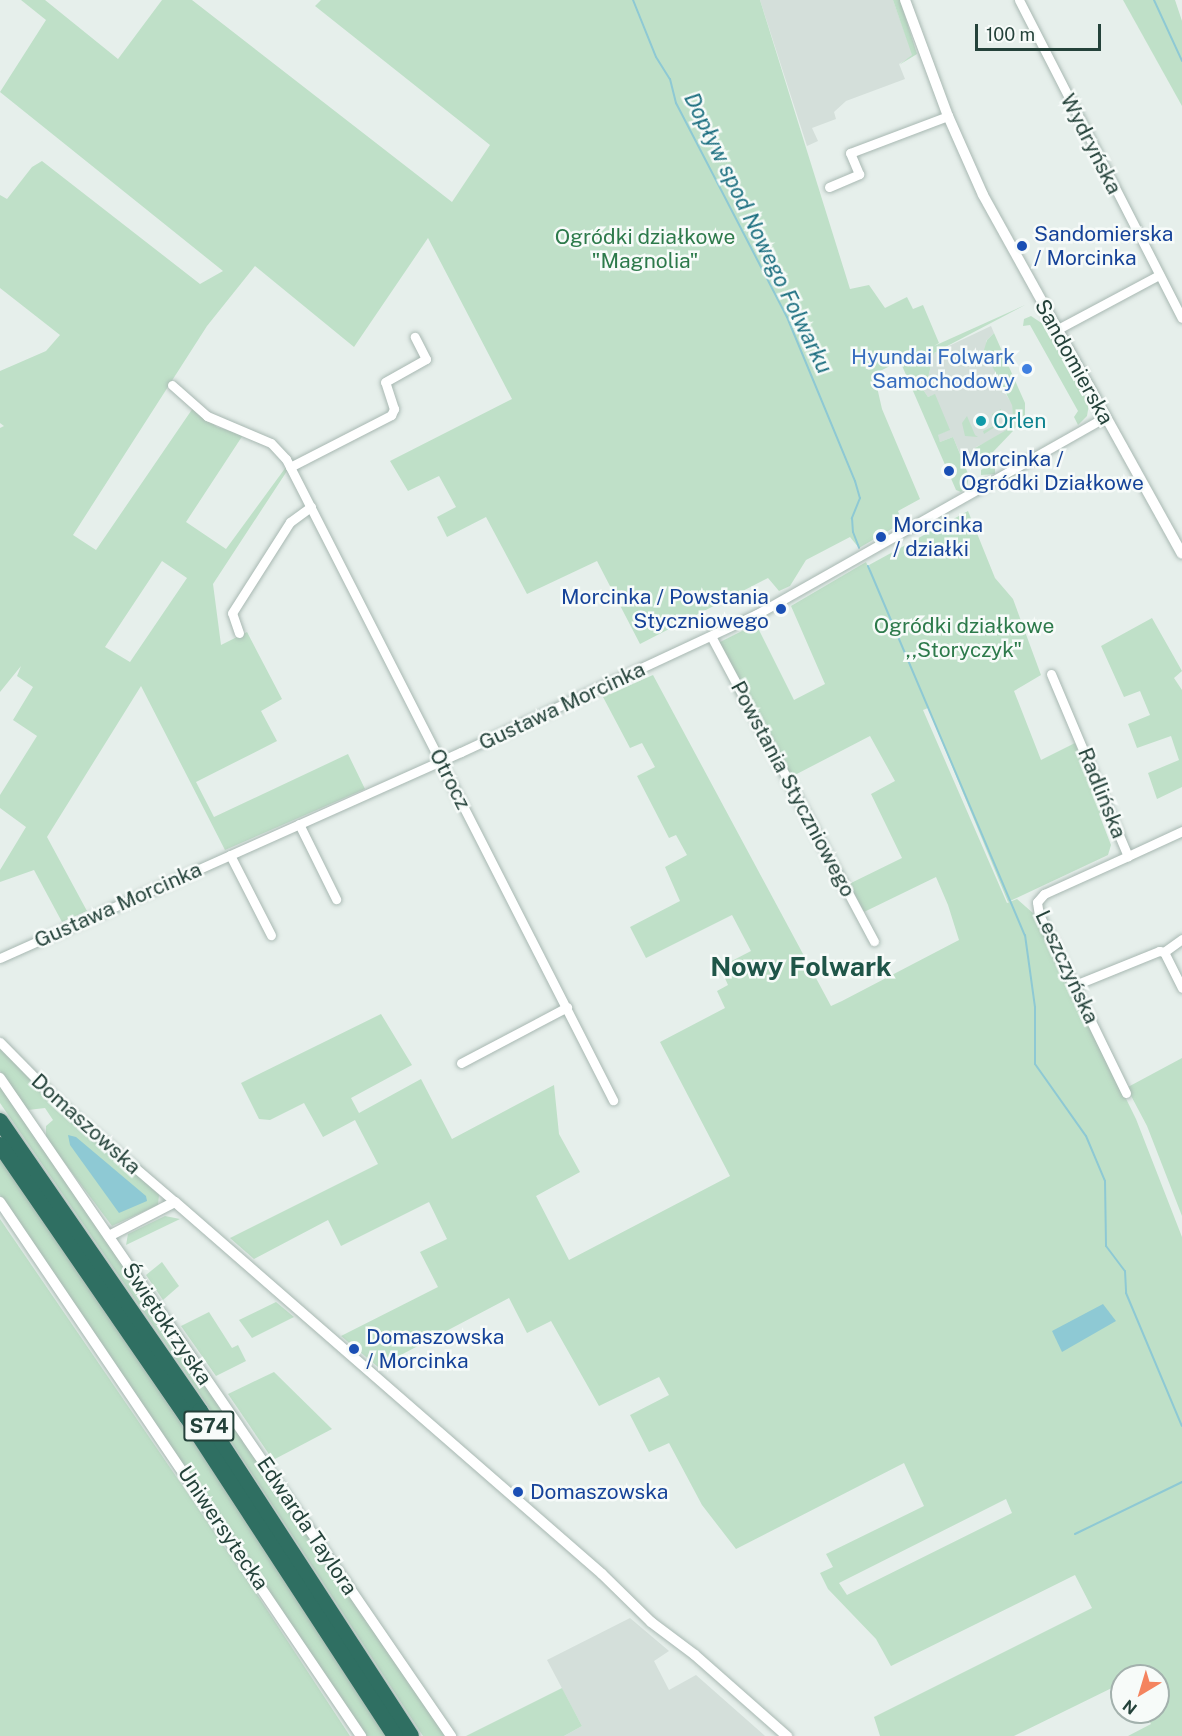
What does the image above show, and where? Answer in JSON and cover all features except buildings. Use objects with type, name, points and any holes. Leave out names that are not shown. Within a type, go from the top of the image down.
[{"type":"highway","name":"Świętokrzyska","points":[[0,1120],[200,1412],[411,1736]]},
{"type":"highway","name":"Świętokrzyska","points":[[0,1145],[187,1417],[395,1736]]},
{"type":"street","name":"Sandomierska","points":[[905,0],[948,116],[998,224],[1182,554]]},
{"type":"street","name":"Wydryńska","points":[[1019,0],[1182,318]]},
{"type":"street","points":[[829,187],[859,174],[850,153],[948,116]]},
{"type":"street","points":[[1056,330],[1159,275]]},
{"type":"street","points":[[172,385],[207,416],[271,443],[288,463],[391,415],[394,409],[385,382],[426,359],[415,337]]},
{"type":"street","name":"Gustawa Morcinka","points":[[0,958],[711,636],[776,604],[1105,417]]},
{"type":"street","name":"Otrocz","points":[[288,463],[614,1100]]},
{"type":"street","points":[[239,633],[232,613],[290,522],[311,507]]},
{"type":"street","name":"Powstania Styczniowego","points":[[711,636],[874,941]]},
{"type":"street","name":"Radlińska","points":[[1051,674],[1128,856],[1182,831]]},
{"type":"street","points":[[299,824],[336,899]]},
{"type":"street","points":[[230,855],[271,935]]},
{"type":"street","name":"Leszczyńska","points":[[1126,1093],[1039,915],[1037,902],[1044,894],[1128,856]]},
{"type":"street","points":[[1075,985],[1150,953],[1164,952],[1182,939]]},
{"type":"street","points":[[1164,952],[1182,988]]},
{"type":"street","points":[[461,1063],[567,1007]]},
{"type":"street","name":"Domaszowska","points":[[0,1042],[37,1082],[602,1574],[657,1628],[695,1655],[787,1736]]},
{"type":"street","name":"Edwarda Taylora","points":[[0,1078],[451,1736]]},
{"type":"street","name":"Uniwersytecka","points":[[0,1202],[361,1736]]},
{"type":"street","points":[[109,1236],[175,1202]]},
{"type":"shaded area","points":[[760,0],[893,0],[913,56],[899,64],[905,79],[846,101],[834,112],[836,119],[812,128],[818,141],[807,146]]},
{"type":"shaded area","name":"Orlen","points":[[991,326],[994,333],[986,341],[1002,388],[1012,404],[1014,422],[1005,433],[976,447],[974,464],[966,468],[953,437],[940,442],[937,435],[949,430],[934,395],[928,397],[920,385],[921,378],[928,378],[934,353]]},
{"type":"shaded area","points":[[630,1618],[669,1651],[654,1661],[669,1690],[696,1675],[765,1736],[564,1736],[582,1726],[547,1660]]},
{"type":"green space","name":"Ogródki działkowe \"Magnolia\"","points":[[21,0],[45,0],[118,59],[162,0],[192,0],[452,202],[490,145],[315,6],[321,0],[760,0],[850,289],[869,285],[885,308],[907,297],[913,309],[923,305],[939,343],[934,346],[1025,305],[934,353],[928,378],[921,378],[920,385],[928,397],[935,394],[950,430],[938,435],[940,442],[953,437],[969,476],[967,486],[961,492],[956,490],[900,361],[874,374],[882,409],[920,499],[898,511],[902,523],[859,548],[850,537],[806,560],[790,586],[779,591],[768,578],[640,644],[597,561],[527,594],[486,517],[447,537],[437,517],[456,507],[439,476],[408,491],[390,461],[512,399],[428,238],[354,347],[255,266],[207,326],[73,535],[96,550],[193,408],[217,427],[243,435],[186,522],[226,549],[286,467],[287,471],[213,584],[221,645],[247,632],[282,699],[261,711],[277,741],[196,782],[214,817],[348,754],[365,789],[225,850],[141,686],[47,837],[87,911],[62,922],[34,870],[0,882],[0,870],[26,827],[0,808],[0,795],[37,736],[13,720],[33,687],[17,676],[21,666],[0,692],[0,428],[4,426],[0,423],[0,371],[46,351],[60,335],[0,288],[0,195],[7,199],[32,167],[42,161],[200,284],[223,271],[0,92],[46,20]],"holes":[[[162,561],[187,578],[130,662],[105,647]]]},
{"type":"green space","points":[[893,0],[900,0],[917,54],[899,65],[912,55]]},
{"type":"green space","points":[[1123,0],[1175,0],[1182,21],[1182,106]]},
{"type":"green space","points":[[1031,316],[1043,324],[1089,404],[1087,416],[1078,425],[1074,417],[1078,411],[1030,325],[1023,326],[1024,319]]},
{"type":"green space","points":[[994,333],[1025,403],[1025,417],[1014,429],[1012,405],[984,350],[987,340]]},
{"type":"green space","points":[[1001,409],[998,425],[984,434],[983,431],[996,425],[992,414]]},
{"type":"green space","points":[[967,416],[978,437],[965,436],[962,423]]},
{"type":"green space","points":[[1010,428],[1013,431],[992,453],[974,464],[975,448]]},
{"type":"green space","points":[[1006,454],[1017,454],[995,466],[995,474],[981,475],[981,470]]},
{"type":"green space","name":"Ogródki działkowe ,,Storyczyk\"","points":[[968,511],[995,578],[1013,599],[1041,675],[1014,691],[1041,760],[1075,743],[1102,810],[1099,814],[1111,845],[1108,855],[1008,902],[928,708],[923,710],[1007,903],[1017,899],[1034,914],[1136,1119],[1182,1237],[1182,1736],[1128,1736],[1151,1724],[1170,1724],[1170,1664],[1110,1664],[1110,1689],[1014,1736],[880,1736],[874,1717],[1092,1608],[1075,1575],[891,1666],[876,1639],[828,1589],[820,1573],[833,1567],[826,1554],[924,1506],[904,1463],[736,1549],[702,1505],[669,1443],[649,1452],[630,1415],[669,1395],[659,1377],[599,1406],[551,1321],[527,1333],[509,1298],[378,1367],[341,1336],[438,1287],[420,1252],[447,1239],[429,1202],[341,1246],[328,1220],[254,1259],[230,1238],[378,1164],[355,1120],[323,1137],[304,1103],[270,1120],[259,1119],[241,1083],[381,1014],[412,1065],[351,1098],[359,1113],[421,1079],[452,1139],[554,1085],[559,1134],[580,1172],[536,1196],[569,1260],[730,1176],[660,1042],[725,1008],[717,991],[728,985],[720,967],[751,951],[732,915],[646,958],[630,927],[680,901],[665,867],[687,855],[676,835],[669,838],[637,776],[655,767],[642,743],[630,748],[603,697],[653,675],[831,1006],[959,940],[936,877],[864,912],[849,884],[902,858],[871,794],[895,781],[870,736],[791,777],[718,643],[756,624],[794,700],[825,684],[791,606],[866,562],[872,575],[869,565]],"holes":[[[1006,1499],[1012,1513],[847,1595],[839,1583]]]},
{"type":"green space","points":[[1152,618],[1182,671],[1174,678],[1182,690],[1182,787],[1157,799],[1148,773],[1179,760],[1171,736],[1137,748],[1128,724],[1150,715],[1140,691],[1124,697],[1101,646]]},
{"type":"green space","points":[[0,1049],[159,1195],[158,1205],[112,1226],[46,1138],[46,1126],[53,1120],[45,1108],[28,1110],[0,1071]]},
{"type":"green space","points":[[1182,1058],[1182,1216],[1147,1126],[1128,1087]]},
{"type":"green space","points":[[0,1086],[446,1736],[423,1736],[196,1388],[0,1103]]},
{"type":"green space","points":[[0,1156],[210,1466],[387,1736],[365,1736],[0,1195]]},
{"type":"green space","points":[[165,1216],[180,1219],[126,1245],[128,1234]]},
{"type":"green space","points":[[0,1219],[260,1599],[350,1736],[0,1736]]},
{"type":"green space","points":[[162,1262],[179,1286],[163,1300],[146,1275]]},
{"type":"green space","points":[[276,1302],[294,1317],[252,1338],[239,1320]]},
{"type":"green space","points":[[209,1312],[232,1348],[238,1345],[246,1361],[216,1376],[181,1326]]},
{"type":"green space","points":[[274,1372],[332,1429],[273,1460],[228,1394]]},
{"type":"green space","points":[[562,1688],[582,1726],[564,1736],[466,1736]]},
{"type":"water","points":[[68,1135],[76,1137],[146,1196],[147,1201],[119,1213],[70,1145]]},
{"type":"water","points":[[1103,1304],[1116,1321],[1062,1352],[1052,1331]]},
{"type":"waterway","name":"Dopływ spod Nowego Folwarku","points":[[633,0],[656,57],[670,79],[676,103],[787,317],[855,481],[860,498],[852,518],[853,532],[859,548]]},
{"type":"waterway","points":[[1154,0],[1182,61]]},
{"type":"waterway","name":"Dopływ spod Nowego Folwarku","points":[[868,566],[1025,935],[1035,1007],[1035,1064],[1086,1136],[1105,1181],[1106,1246],[1125,1271],[1126,1293],[1182,1426]]},
{"type":"waterway","name":"Dopływ spod Nowego Folwarku","points":[[1075,1534],[1182,1482]]},
{"type":"place","name":"Sandomierska / Morcinka","points":[[1022,246]]},
{"type":"place","name":"Hyundai Folwark Samochodowy","points":[[1027,369]]},
{"type":"place","name":"Orlen","points":[[981,421]]},
{"type":"place","name":"Morcinka / Ogródki Działkowe","points":[[949,471]]},
{"type":"place","name":"Morcinka / działki","points":[[881,537]]},
{"type":"place","name":"Morcinka / Powstania Styczniowego","points":[[781,609]]},
{"type":"place","name":"Domaszowska / Morcinka","points":[[354,1349]]},
{"type":"place","name":"Domaszowska","points":[[518,1492]]},
{"type":"district","name":"Nowy Folwark","points":[[801,967]]}]
